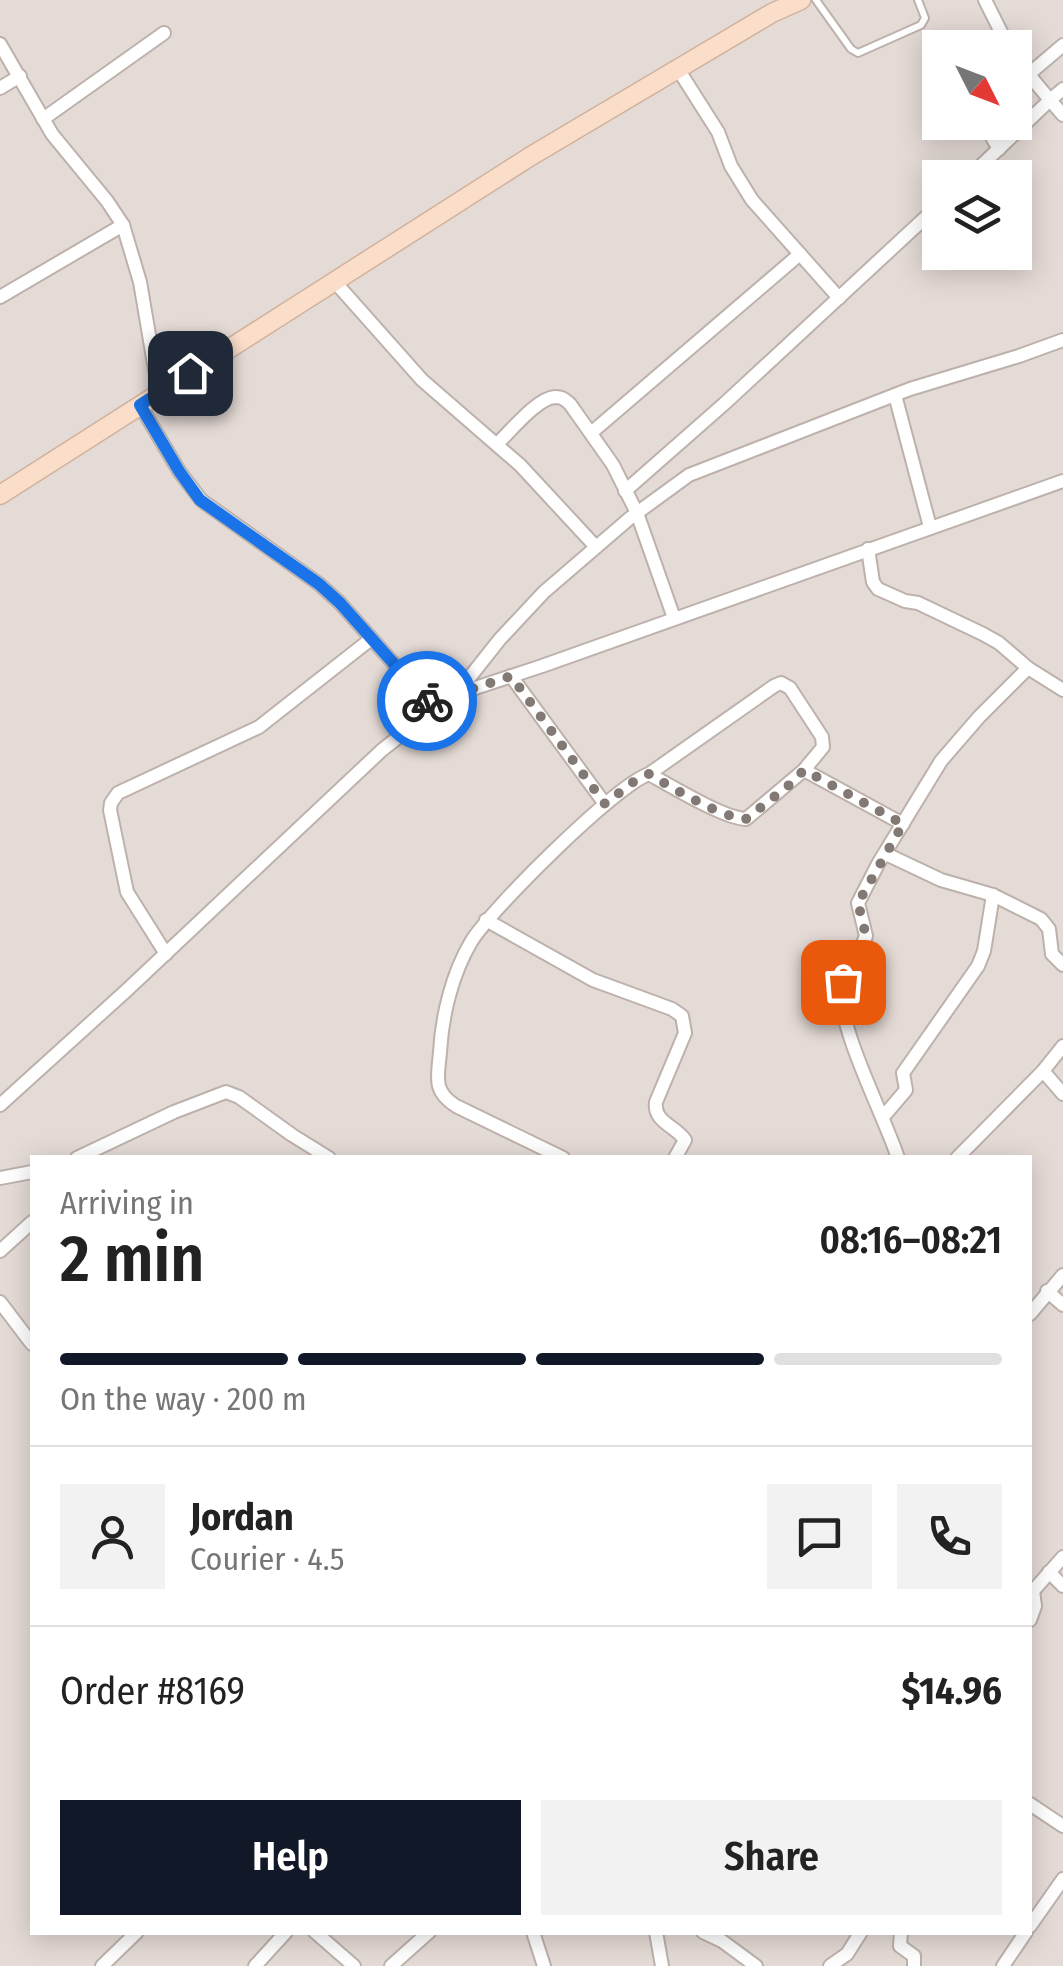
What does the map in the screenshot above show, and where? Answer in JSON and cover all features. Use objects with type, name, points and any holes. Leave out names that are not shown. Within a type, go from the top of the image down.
[{"type":"main road","points":[[0,495],[531,156],[678,68],[770,6],[801,0]]},
{"type":"street","points":[[985,0],[1000,30]]},
{"type":"street","points":[[43,119],[164,33]]},
{"type":"street","points":[[0,44],[52,134],[123,225],[140,282],[158,393]]},
{"type":"street","points":[[1032,72],[1063,45]]},
{"type":"street","points":[[678,68],[718,132],[731,166],[752,200],[839,298]]},
{"type":"street","points":[[0,88],[20,76]]},
{"type":"street","points":[[1032,80],[1063,115]]},
{"type":"street","points":[[987,160],[1063,89]]},
{"type":"street","points":[[993,140],[998,149]]},
{"type":"street","points":[[625,490],[922,221]]},
{"type":"street","points":[[0,297],[123,225]]},
{"type":"street","points":[[590,433],[800,254]]},
{"type":"street","points":[[335,282],[422,380],[520,465],[596,548]]},
{"type":"street","points":[[457,694],[544,592],[689,475],[895,395],[1063,340]]},
{"type":"street","points":[[895,395],[930,528]]},
{"type":"street","points":[[497,444],[540,403],[553,397],[570,404],[613,465],[637,514],[674,618]]},
{"type":"street","points":[[140,405],[200,500],[319,584],[434,708]]},
{"type":"street","points":[[0,1105],[382,750],[457,694],[1063,480]]},
{"type":"street","points":[[868,549],[878,590],[983,634],[1063,690]]},
{"type":"street","points":[[166,954],[128,892],[110,810],[113,798],[260,727],[371,639]]},
{"type":"street","points":[[897,1155],[845,1018],[841,989],[866,936],[858,903],[942,761],[978,717],[1028,668]]},
{"type":"street","points":[[511,676],[605,804]]},
{"type":"street","points":[[556,1155],[456,1106],[446,1100],[437,1084],[441,1035],[457,970],[471,942],[486,920],[605,804],[774,686],[782,683],[790,688],[822,737],[822,747],[804,770],[746,819],[725,813],[649,774]]},
{"type":"street","points":[[804,770],[903,824]]},
{"type":"street","points":[[886,854],[941,880],[993,895],[1044,921],[1052,954],[1063,965]]},
{"type":"street","points":[[883,1117],[906,1090],[903,1073],[978,966],[993,895]]},
{"type":"street","points":[[486,920],[593,980],[682,1016],[685,1032],[654,1110],[685,1140],[677,1155]]},
{"type":"street","points":[[961,1155],[1044,1071],[1063,1046]]},
{"type":"street","points":[[1044,1071],[1063,1094]]},
{"type":"street","points":[[83,1155],[226,1092],[324,1155]]},
{"type":"street","points":[[0,1178],[30,1172]]},
{"type":"street","points":[[0,1251],[30,1224]]},
{"type":"street","points":[[1032,1311],[1063,1275]]},
{"type":"street","points":[[1048,1291],[1063,1305]]},
{"type":"street","points":[[0,1302],[30,1341]]},
{"type":"street","points":[[1032,1589],[1063,1557]]},
{"type":"street","points":[[1049,1572],[1063,1586]]},
{"type":"street","points":[[1032,1805],[1063,1826]]},
{"type":"street","points":[[1032,1923],[1063,1879]]},
{"type":"street","points":[[102,1966],[134,1935]]},
{"type":"street","points":[[254,1966],[283,1935]]},
{"type":"street","points":[[318,1935],[354,1966]]},
{"type":"street","points":[[391,1966],[427,1935]]},
{"type":"street","points":[[534,1935],[544,1966]]},
{"type":"street","points":[[657,1935],[662,1966]]},
{"type":"street","points":[[709,1935],[756,1966]]},
{"type":"street","points":[[830,1966],[847,1954],[859,1935]]},
{"type":"street","points":[[901,1935],[900,1946],[914,1956],[914,1966]]},
{"type":"street","points":[[1003,1966],[1024,1935]]},
{"type":"lane","points":[[816,0],[858,53],[921,25],[925,18],[918,0]]},
{"type":"shaded area","points":[[0,0],[1063,0],[1063,1966],[0,1966]]},
{"type":"way so far","points":[[427,701],[434,708],[457,694],[511,676],[605,804],[649,774],[725,813],[746,819],[804,770],[903,824],[858,903],[866,936],[843,982]]},
{"type":"route","points":[[190,373],[140,405],[194,492],[319,584],[427,701]]}]
